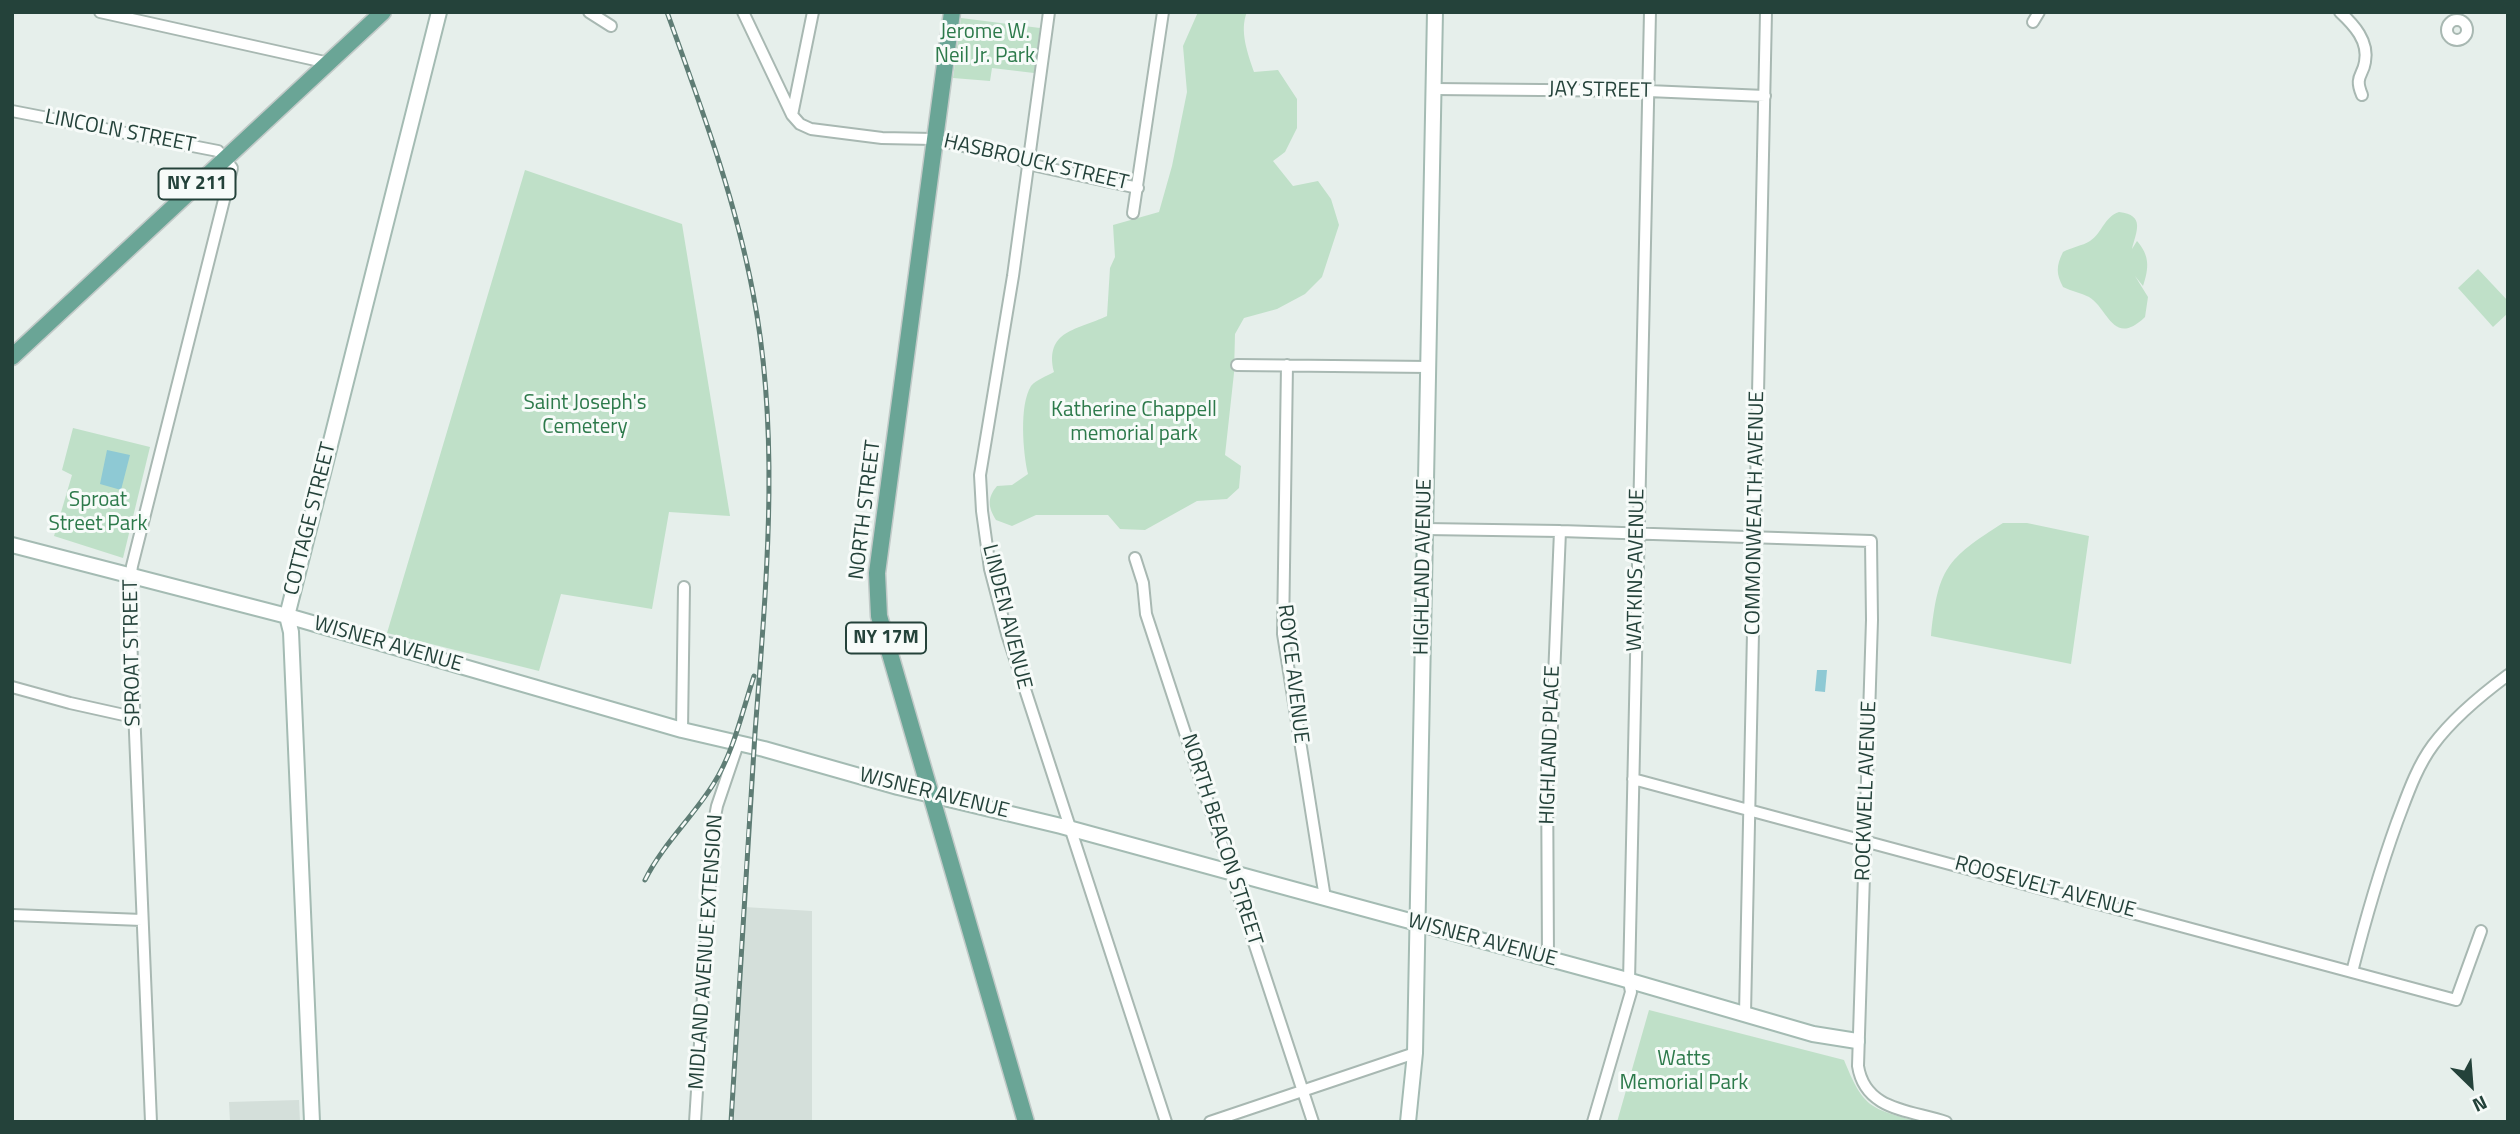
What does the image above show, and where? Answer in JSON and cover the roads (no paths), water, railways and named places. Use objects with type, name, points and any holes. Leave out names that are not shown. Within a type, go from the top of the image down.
[{"type":"main road","name":"NY 211","points":[[13,354],[383,12]]},
{"type":"main road","name":"NORTH STREET","points":[[952,12],[933,139],[922,243],[877,573],[877,591],[879,616],[1026,1122]]},
{"type":"street","points":[[100,12],[329,62]]},
{"type":"street","name":"COTTAGE STREET","points":[[312,1122],[290,628],[287,616],[439,12]]},
{"type":"street","points":[[589,12],[611,26]]},
{"type":"street","points":[[743,12],[792,115]]},
{"type":"street","points":[[792,115],[813,12]]},
{"type":"street","name":"LINDEN AVENUE","points":[[1049,12],[980,475],[982,511],[990,569],[1007,634],[1166,1122]]},
{"type":"street","points":[[1133,213],[1163,12]]},
{"type":"street","name":"HIGHLAND AVENUE","points":[[1408,1122],[1415,1053],[1435,12]]},
{"type":"street","name":"WATKINS AVENUE","points":[[1594,1122],[1631,992],[1629,981],[1650,12]]},
{"type":"street","name":"COMMONWEALTH AVENUE","points":[[1745,1014],[1766,12]]},
{"type":"street","points":[[2340,12],[2353,24],[2363,39],[2365,62],[2360,72],[2359,87],[2362,94]]},
{"type":"street","name":"JAY STREET","points":[[1434,89],[1648,91],[1765,96]]},
{"type":"street","name":"LINCOLN STREET","points":[[12,111],[218,151],[225,158]]},
{"type":"street","name":"HASBROUCK STREET","points":[[792,115],[800,124],[811,129],[882,138],[933,139],[1019,159],[1028,164],[1138,188]]},
{"type":"street","name":"SPROAT STREET","points":[[151,1122],[129,587],[232,168],[225,158]]},
{"type":"street","points":[[1237,365],[1429,366]]},
{"type":"street","name":"ROYCE AVENUE","points":[[1287,365],[1283,634],[1325,898]]},
{"type":"street","points":[[1425,529],[1755,537]]},
{"type":"street","name":"HIGHLAND PLACE","points":[[1548,959],[1547,760],[1552,726],[1560,531]]},
{"type":"street","name":"ROCKWELL AVENUE","points":[[1755,537],[1871,541],[1872,620],[1866,840],[1857,1041],[1859,1076],[1864,1087],[1879,1102],[1900,1111],[1947,1122]]},
{"type":"street","name":"WISNER AVENUE","points":[[12,544],[287,616],[682,730],[764,749],[930,795],[1069,828],[1814,1034],[1857,1041]]},
{"type":"street","name":"NORTH BEACON STREET","points":[[1135,558],[1143,583],[1146,614],[1313,1122]]},
{"type":"street","points":[[682,730],[684,586]]},
{"type":"street","points":[[2352,972],[2376,879],[2411,784],[2426,755],[2466,709],[2508,675]]},
{"type":"street","points":[[12,687],[133,717]]},
{"type":"street","name":"MIDLAND AVENUE EXTENSION","points":[[695,1122],[714,822],[738,744]]},
{"type":"street","name":"ROOSEVELT AVENUE","points":[[1633,779],[2456,1000],[2481,932]]},
{"type":"street","points":[[12,915],[142,920]]},
{"type":"street","points":[[1210,1122],[1415,1053]]},
{"type":"water","points":[[107,450],[130,455],[121,490],[100,484]]},
{"type":"water","points":[[1817,670],[1827,670],[1825,692],[1815,691]]},
{"type":"railway","points":[[667,12],[716,151],[737,222],[753,293],[767,402],[767,568],[731,1122]]},
{"type":"railway","points":[[645,880],[660,854],[706,795],[721,771],[754,676]]},
{"type":"park label","name":"Jerome W. Neil Jr. Park","points":[[985,45]]},
{"type":"park label","name":"Saint Joseph's Cemetery","points":[[585,416]]},
{"type":"park label","name":"Katherine Chappell memorial park","points":[[1134,423]]},
{"type":"park label","name":"Sproat Street Park","points":[[98,513]]},
{"type":"park label","name":"Watts Memorial Park","points":[[1684,1072]]}]
